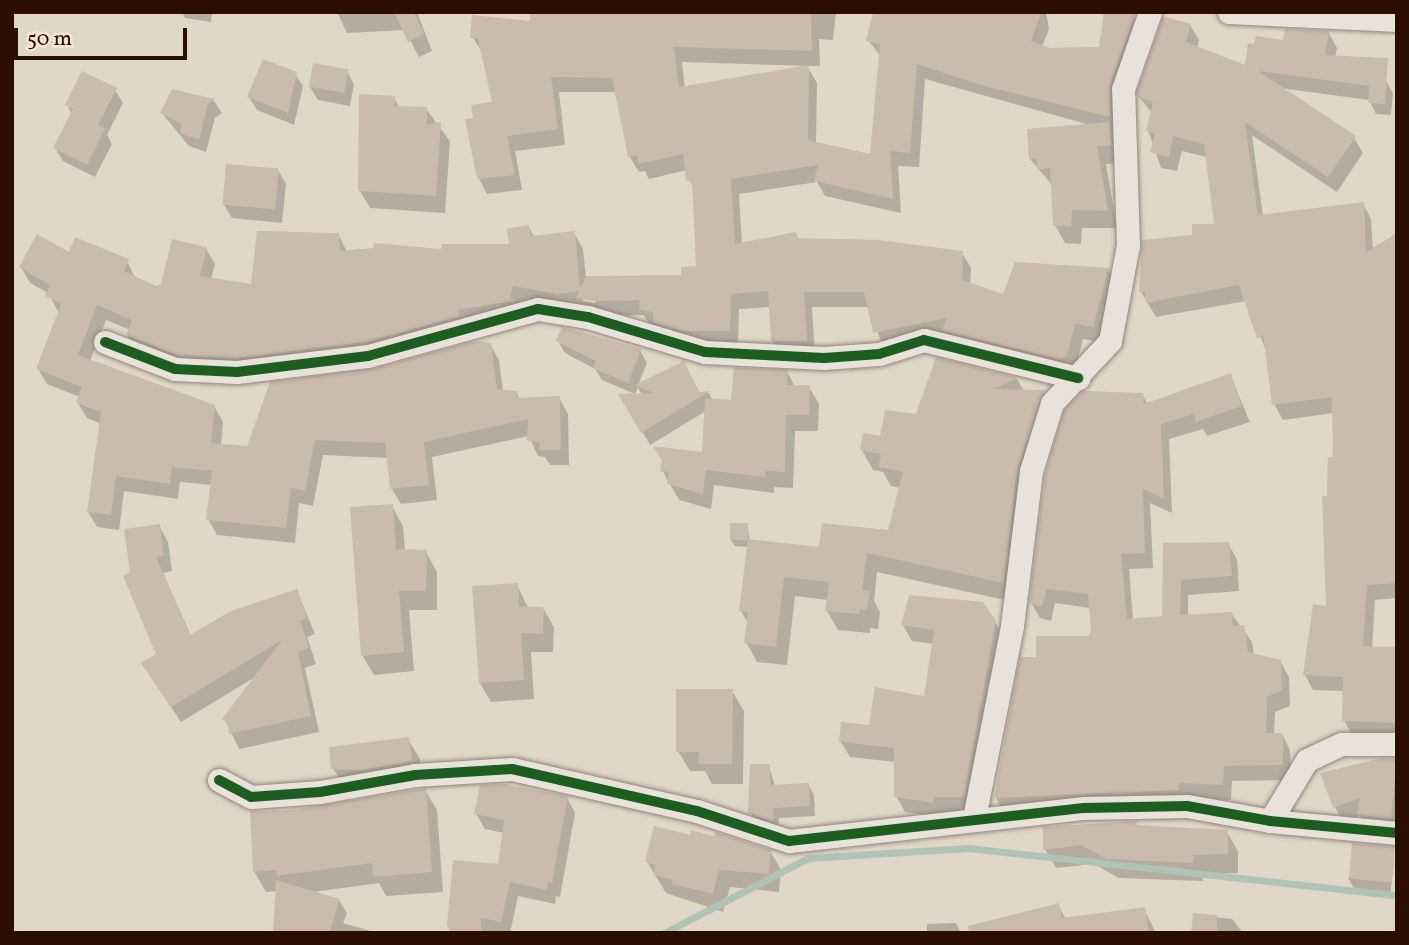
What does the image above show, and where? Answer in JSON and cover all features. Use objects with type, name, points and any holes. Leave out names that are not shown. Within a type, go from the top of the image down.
[{"type":"street","points":[[974,818],[1012,625],[1031,471],[1052,404],[1079,378],[1110,341],[1128,245],[1124,89],[1150,12]]},
{"type":"street","points":[[1229,12],[1397,20]]},
{"type":"street","points":[[106,342],[175,369],[237,372],[368,356],[538,309],[588,317],[705,352],[824,358],[879,354],[924,340],[1079,378]]},
{"type":"street","points":[[1270,821],[1307,760],[1342,744],[1397,744]]},
{"type":"street","points":[[219,780],[251,797],[320,792],[415,775],[512,769],[697,811],[789,841],[974,818],[1084,808],[1187,806],[1270,821],[1397,832]]},
{"type":"building","points":[[394,12],[414,12],[424,34],[408,42]]},
{"type":"building","points":[[811,12],[812,51],[674,47],[679,87],[809,65],[808,140],[870,154],[880,44],[866,41],[873,12],[1041,12],[1031,41],[1050,48],[1099,47],[1104,12],[1135,14],[1110,84],[1110,117],[984,86],[917,64],[910,153],[890,151],[893,199],[814,181],[818,165],[731,179],[735,244],[796,232],[798,238],[879,240],[963,251],[962,280],[1003,294],[1015,262],[1109,268],[1093,327],[1075,324],[1067,356],[1060,359],[942,330],[947,318],[873,333],[864,292],[804,292],[807,341],[771,341],[768,291],[731,294],[730,331],[684,331],[653,322],[653,312],[639,309],[640,300],[593,301],[576,298],[579,291],[557,294],[513,286],[510,298],[517,300],[457,310],[460,316],[365,342],[236,358],[178,355],[126,335],[132,320],[97,305],[78,355],[215,405],[211,443],[247,446],[270,382],[372,369],[475,341],[491,343],[497,389],[517,391],[516,398],[560,396],[561,450],[540,450],[539,442],[527,441],[528,419],[424,442],[429,485],[390,489],[385,443],[315,440],[305,491],[291,488],[286,528],[206,520],[212,471],[172,467],[170,484],[116,476],[111,515],[87,512],[101,412],[76,403],[82,387],[36,369],[61,304],[45,296],[50,285],[19,267],[37,234],[69,252],[75,237],[129,259],[124,271],[156,286],[161,284],[172,239],[207,247],[200,276],[251,284],[257,231],[339,233],[340,251],[373,248],[374,243],[441,249],[442,244],[509,244],[507,229],[529,225],[531,236],[575,231],[580,288],[586,276],[681,275],[681,267],[696,266],[692,180],[686,181],[683,154],[639,164],[637,155],[628,157],[612,78],[551,77],[558,129],[507,136],[515,175],[477,179],[465,119],[473,118],[471,105],[492,102],[478,39],[470,38],[472,15],[530,21],[530,14]]},
{"type":"building","points":[[1163,16],[1191,24],[1186,42],[1245,65],[1248,43],[1254,44],[1256,36],[1283,40],[1285,29],[1329,31],[1325,55],[1388,58],[1385,104],[1368,103],[1369,86],[1258,71],[1356,136],[1328,177],[1245,122],[1258,215],[1364,202],[1366,252],[1397,233],[1397,583],[1367,585],[1363,646],[1397,647],[1397,723],[1342,721],[1343,677],[1303,675],[1313,604],[1326,606],[1322,496],[1327,496],[1328,457],[1333,457],[1332,397],[1272,405],[1263,335],[1257,339],[1239,285],[1145,303],[1145,292],[1139,292],[1142,240],[1192,235],[1192,224],[1214,224],[1204,144],[1173,136],[1169,157],[1150,152],[1155,133],[1146,131],[1153,102],[1137,97],[1137,91]]},
{"type":"building","points":[[263,59],[297,72],[288,113],[247,97]]},
{"type":"building","points":[[313,63],[348,69],[344,93],[309,87]]},
{"type":"building","points":[[82,71],[117,88],[98,125],[105,129],[87,165],[53,148],[73,109],[65,105]]},
{"type":"building","points":[[172,89],[215,99],[208,104],[199,140],[180,133],[182,124],[160,113]]},
{"type":"building","points":[[359,94],[395,96],[394,106],[427,107],[427,124],[441,122],[436,196],[358,191]]},
{"type":"building","points":[[1110,122],[1111,146],[1097,146],[1108,211],[1072,210],[1071,227],[1053,225],[1050,168],[1038,170],[1036,159],[1029,159],[1027,129]]},
{"type":"building","points":[[226,164],[279,169],[275,209],[222,205]]},
{"type":"building","points":[[562,327],[641,349],[628,383],[593,368],[596,361],[556,341]]},
{"type":"building","points":[[936,357],[1018,378],[993,389],[1045,390],[1017,469],[1003,583],[867,553],[862,590],[870,591],[867,610],[860,609],[859,614],[825,611],[829,582],[784,577],[776,647],[744,643],[748,612],[739,611],[748,539],[819,547],[822,523],[888,530],[903,472],[878,467],[881,454],[860,450],[863,433],[880,436],[885,410],[916,414]]},
{"type":"building","points":[[684,361],[699,392],[710,391],[641,433],[618,394],[654,393],[634,385]]},
{"type":"building","points":[[734,367],[788,370],[787,385],[810,385],[809,415],[786,415],[785,472],[765,471],[765,477],[706,470],[703,494],[667,484],[669,472],[660,471],[662,460],[653,446],[702,452],[705,398],[731,400]]},
{"type":"building","points":[[1231,373],[1242,406],[1196,422],[1194,414],[1161,424],[1164,499],[1143,489],[1145,553],[1121,554],[1127,619],[1162,616],[1163,543],[1229,542],[1232,576],[1181,580],[1180,615],[1232,612],[1233,626],[1244,625],[1248,652],[1281,660],[1282,690],[1267,697],[1266,733],[1283,733],[1283,765],[1224,766],[1223,785],[1179,783],[1179,790],[994,798],[1020,657],[1036,657],[1036,636],[1088,636],[1091,630],[1088,594],[1047,589],[1042,607],[1029,603],[1045,474],[1064,410],[1083,391],[1143,393],[1144,404]]},
{"type":"building","points":[[393,504],[396,549],[427,550],[426,591],[399,591],[404,652],[361,656],[350,507]]},
{"type":"building","points":[[730,523],[748,523],[748,540],[730,540]]},
{"type":"building","points":[[160,524],[164,556],[156,557],[190,635],[231,611],[297,589],[307,618],[300,621],[309,648],[298,652],[311,716],[229,734],[228,723],[222,719],[282,640],[171,707],[141,663],[156,654],[123,576],[130,572],[124,529]]},
{"type":"building","points":[[518,583],[519,606],[544,607],[543,634],[521,633],[524,680],[479,683],[472,586]]},
{"type":"building","points":[[909,595],[983,602],[996,621],[964,797],[934,797],[934,803],[894,797],[894,748],[839,742],[841,722],[869,725],[875,687],[924,696],[934,630],[901,625]]},
{"type":"building","points":[[676,689],[733,689],[732,764],[698,764],[699,752],[676,752]]},
{"type":"building","points":[[409,737],[412,761],[362,770],[331,769],[329,747]]},
{"type":"building","points":[[1382,758],[1397,759],[1391,818],[1357,815],[1360,798],[1333,808],[1320,773]]},
{"type":"building","points":[[750,764],[770,764],[770,785],[809,783],[810,806],[774,808],[773,821],[748,813]]},
{"type":"building","points":[[503,784],[568,796],[552,883],[548,882],[547,890],[510,882],[501,922],[481,918],[481,933],[451,933],[447,925],[453,860],[498,864],[504,820],[474,814],[480,785]]},
{"type":"building","points":[[426,788],[432,872],[373,877],[372,863],[276,876],[277,870],[253,872],[250,811],[293,810]]},
{"type":"building","points":[[1137,821],[1136,825],[1228,830],[1228,854],[1193,855],[1193,863],[1106,859],[1081,845],[1043,850],[1043,827]]},
{"type":"building","points":[[654,826],[690,835],[691,830],[714,836],[716,832],[771,850],[769,874],[719,870],[713,894],[672,884],[673,880],[653,875],[656,865],[645,862]]},
{"type":"building","points":[[1352,843],[1395,847],[1392,883],[1349,879]]},
{"type":"building","points":[[276,880],[340,899],[329,933],[273,933]]},
{"type":"building","points":[[1059,903],[1062,918],[1145,907],[1149,933],[969,933],[968,926]]},
{"type":"building","points":[[1193,913],[1217,915],[1217,933],[1191,933]]},
{"type":"waterway","points":[[664,933],[808,858],[968,848],[1397,895]]},
{"type":"cycle path","points":[[105,342],[175,369],[237,372],[368,356],[538,309],[588,317],[705,352],[824,358],[879,354],[924,340],[1078,378]]},
{"type":"cycle path","points":[[219,780],[251,797],[320,792],[415,775],[512,769],[697,811],[789,841],[1084,808],[1187,806],[1270,821],[1397,833]]}]
